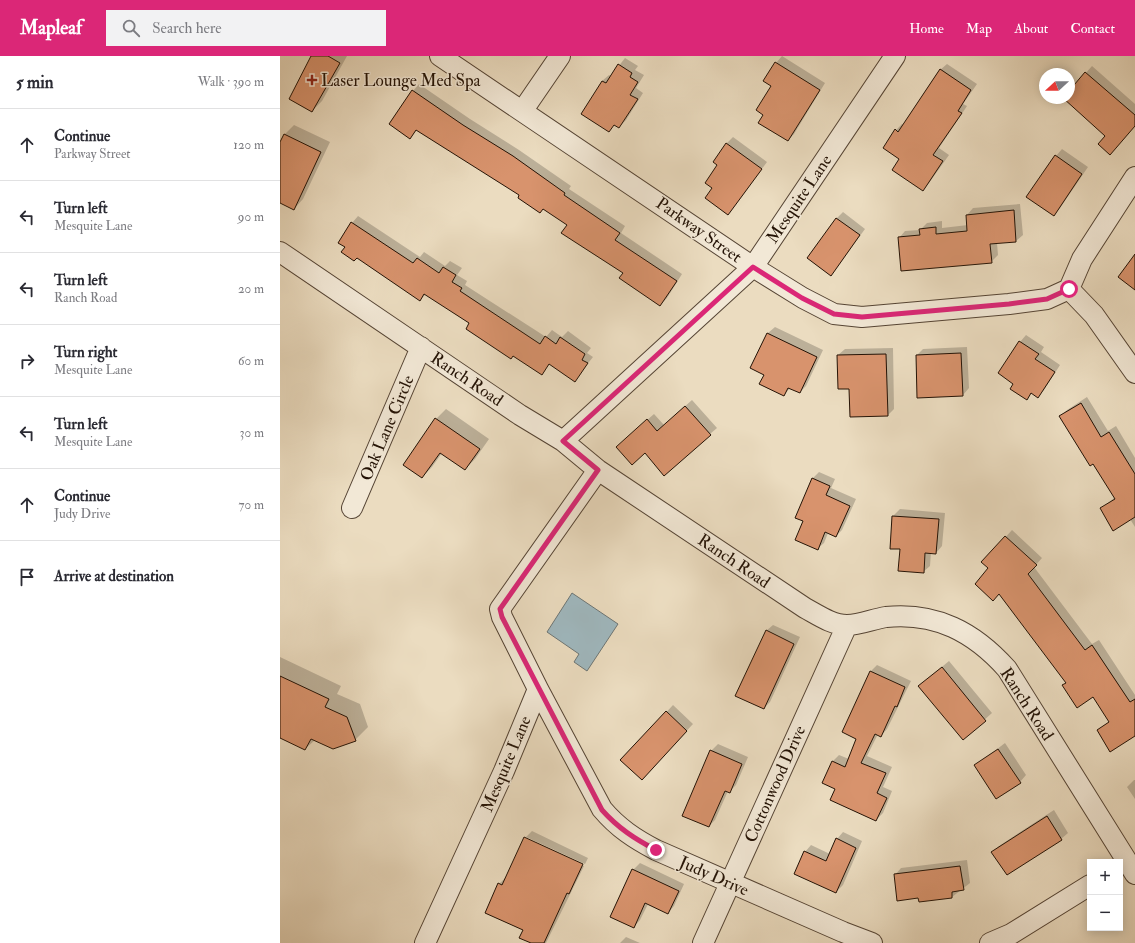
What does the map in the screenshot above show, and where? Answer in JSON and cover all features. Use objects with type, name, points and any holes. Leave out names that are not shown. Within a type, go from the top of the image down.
[{"type":"street","name":"Parkway Street","points":[[440,56],[523,110],[753,267],[802,298],[834,314],[862,317],[1009,304],[1047,299],[1069,289]]},
{"type":"street","points":[[523,110],[560,56]]},
{"type":"street","name":"Mesquite Lane","points":[[563,441],[753,267],[895,56]]},
{"type":"street","points":[[1135,177],[1082,259],[1069,289],[1094,315],[1135,373]]},
{"type":"street","name":"Ranch Road","points":[[280,252],[520,415],[563,441],[598,470],[805,608],[828,620],[847,625],[886,617],[914,617],[933,620],[950,625],[980,642],[1007,669],[1127,868]]},
{"type":"street","name":"Oak Lane Circle","points":[[352,508],[421,347]]},
{"type":"street","points":[[538,689],[502,617],[500,609],[598,470]]},
{"type":"street","name":"Cottonwood Drive","points":[[703,943],[847,625]]},
{"type":"street","name":"Mesquite Lane","points":[[425,943],[504,771],[538,689]]},
{"type":"street","name":"Judy Drive","points":[[538,689],[602,810],[616,825],[632,837],[656,850],[872,943]]},
{"type":"street","points":[[990,943],[1011,934],[1087,888]]},
{"type":"water","points":[[572,593],[618,624],[587,671],[574,662],[579,654],[547,632]]},
{"type":"building","points":[[311,56],[328,56],[340,63],[312,112],[289,99]]},
{"type":"building","points":[[775,62],[820,90],[788,141],[758,123],[763,115],[756,110],[771,86],[763,81]]},
{"type":"building","points":[[618,64],[632,73],[630,77],[638,82],[630,95],[638,99],[619,128],[614,125],[609,132],[581,114],[602,81],[606,83]]},
{"type":"building","points":[[940,69],[971,90],[958,111],[962,113],[933,155],[943,161],[923,191],[892,170],[899,159],[883,148],[895,129],[898,132]]},
{"type":"building","points":[[1085,72],[1135,115],[1135,126],[1110,155],[1098,144],[1105,136],[1070,104],[1075,104],[1075,84]]},
{"type":"building","points":[[412,90],[463,125],[513,156],[565,193],[564,195],[620,233],[615,240],[677,281],[660,306],[619,278],[623,273],[561,233],[567,225],[543,209],[540,213],[518,198],[519,195],[416,130],[410,139],[389,124]]},
{"type":"building","points":[[284,134],[321,152],[294,210],[280,203],[280,142]]},
{"type":"building","points":[[726,143],[762,169],[728,215],[705,198],[712,188],[705,183],[717,165],[713,162]]},
{"type":"building","points":[[1055,155],[1082,174],[1054,216],[1026,197]]},
{"type":"building","points":[[1014,210],[1016,242],[990,244],[992,263],[901,271],[898,237],[920,235],[919,229],[936,227],[936,234],[967,231],[966,215]]},
{"type":"building","points":[[836,218],[860,235],[831,276],[807,258]]},
{"type":"building","points":[[351,222],[413,263],[417,258],[439,273],[443,267],[456,275],[452,282],[462,288],[460,291],[540,344],[545,336],[556,344],[560,337],[585,354],[582,360],[588,363],[575,382],[549,364],[542,375],[513,356],[511,359],[466,329],[469,323],[424,294],[420,301],[357,258],[354,261],[341,252],[345,247],[338,243]]},
{"type":"building","points":[[1135,254],[1135,290],[1118,277]]},
{"type":"building","points":[[767,333],[817,357],[800,393],[788,388],[784,396],[759,384],[764,375],[750,368]]},
{"type":"building","points":[[1019,341],[1039,354],[1035,359],[1055,372],[1038,398],[1031,393],[1027,400],[1010,389],[1013,384],[998,373]]},
{"type":"building","points":[[961,353],[963,396],[917,398],[916,355]]},
{"type":"building","points":[[886,354],[888,416],[850,417],[849,389],[838,389],[837,355]]},
{"type":"building","points":[[1081,403],[1101,437],[1109,432],[1135,474],[1135,517],[1113,531],[1100,508],[1115,499],[1093,464],[1090,466],[1059,416]]},
{"type":"building","points":[[685,406],[711,435],[664,476],[645,453],[632,465],[616,447],[647,419],[657,431]]},
{"type":"building","points":[[435,418],[480,449],[465,470],[440,453],[422,478],[403,465]]},
{"type":"building","points":[[812,478],[830,486],[826,495],[850,506],[836,537],[825,532],[818,550],[795,540],[803,521],[795,518]]},
{"type":"building","points":[[892,516],[939,519],[936,554],[925,553],[924,573],[898,571],[900,549],[890,549]]},
{"type":"building","points":[[1005,536],[1037,565],[1028,574],[1085,650],[1092,645],[1130,702],[1135,699],[1135,736],[1110,752],[1097,730],[1109,722],[1093,697],[1077,708],[1062,685],[1066,683],[999,594],[993,601],[975,584],[988,568],[981,562]]},
{"type":"building","points":[[766,630],[794,644],[764,709],[735,696]]},
{"type":"building","points":[[942,667],[986,721],[963,740],[918,686]]},
{"type":"building","points":[[870,671],[905,687],[897,707],[895,706],[881,737],[875,734],[861,763],[886,773],[877,793],[887,798],[876,821],[830,800],[835,789],[822,783],[832,761],[845,767],[856,739],[842,732]]},
{"type":"building","points":[[280,676],[329,699],[325,707],[347,717],[356,741],[333,749],[311,739],[305,750],[280,738]]},
{"type":"building","points":[[666,711],[687,731],[642,780],[620,760]]},
{"type":"building","points":[[998,749],[1021,783],[996,799],[974,765]]},
{"type":"building","points":[[710,750],[742,764],[730,793],[725,791],[709,827],[682,816]]},
{"type":"building","points":[[1047,816],[1062,840],[1007,875],[991,852]]},
{"type":"building","points":[[524,837],[583,864],[569,894],[567,893],[544,943],[531,943],[519,938],[523,930],[485,913],[498,883],[502,885]]},
{"type":"building","points":[[836,838],[856,848],[836,893],[794,874],[804,851],[826,861]]},
{"type":"building","points":[[960,866],[964,890],[952,892],[952,898],[919,902],[918,898],[897,901],[894,874]]},
{"type":"building","points":[[632,869],[679,891],[668,914],[645,903],[634,928],[610,917]]},
{"type":"place","name":"Laser Lounge Med Spa","points":[[312,80]]},
{"type":"route","points":[[656,850],[632,837],[616,825],[602,810],[538,689],[502,617],[500,609],[598,470],[563,441],[753,267],[802,298],[834,314],[862,317],[892,316],[1047,299],[1069,289]]}]
